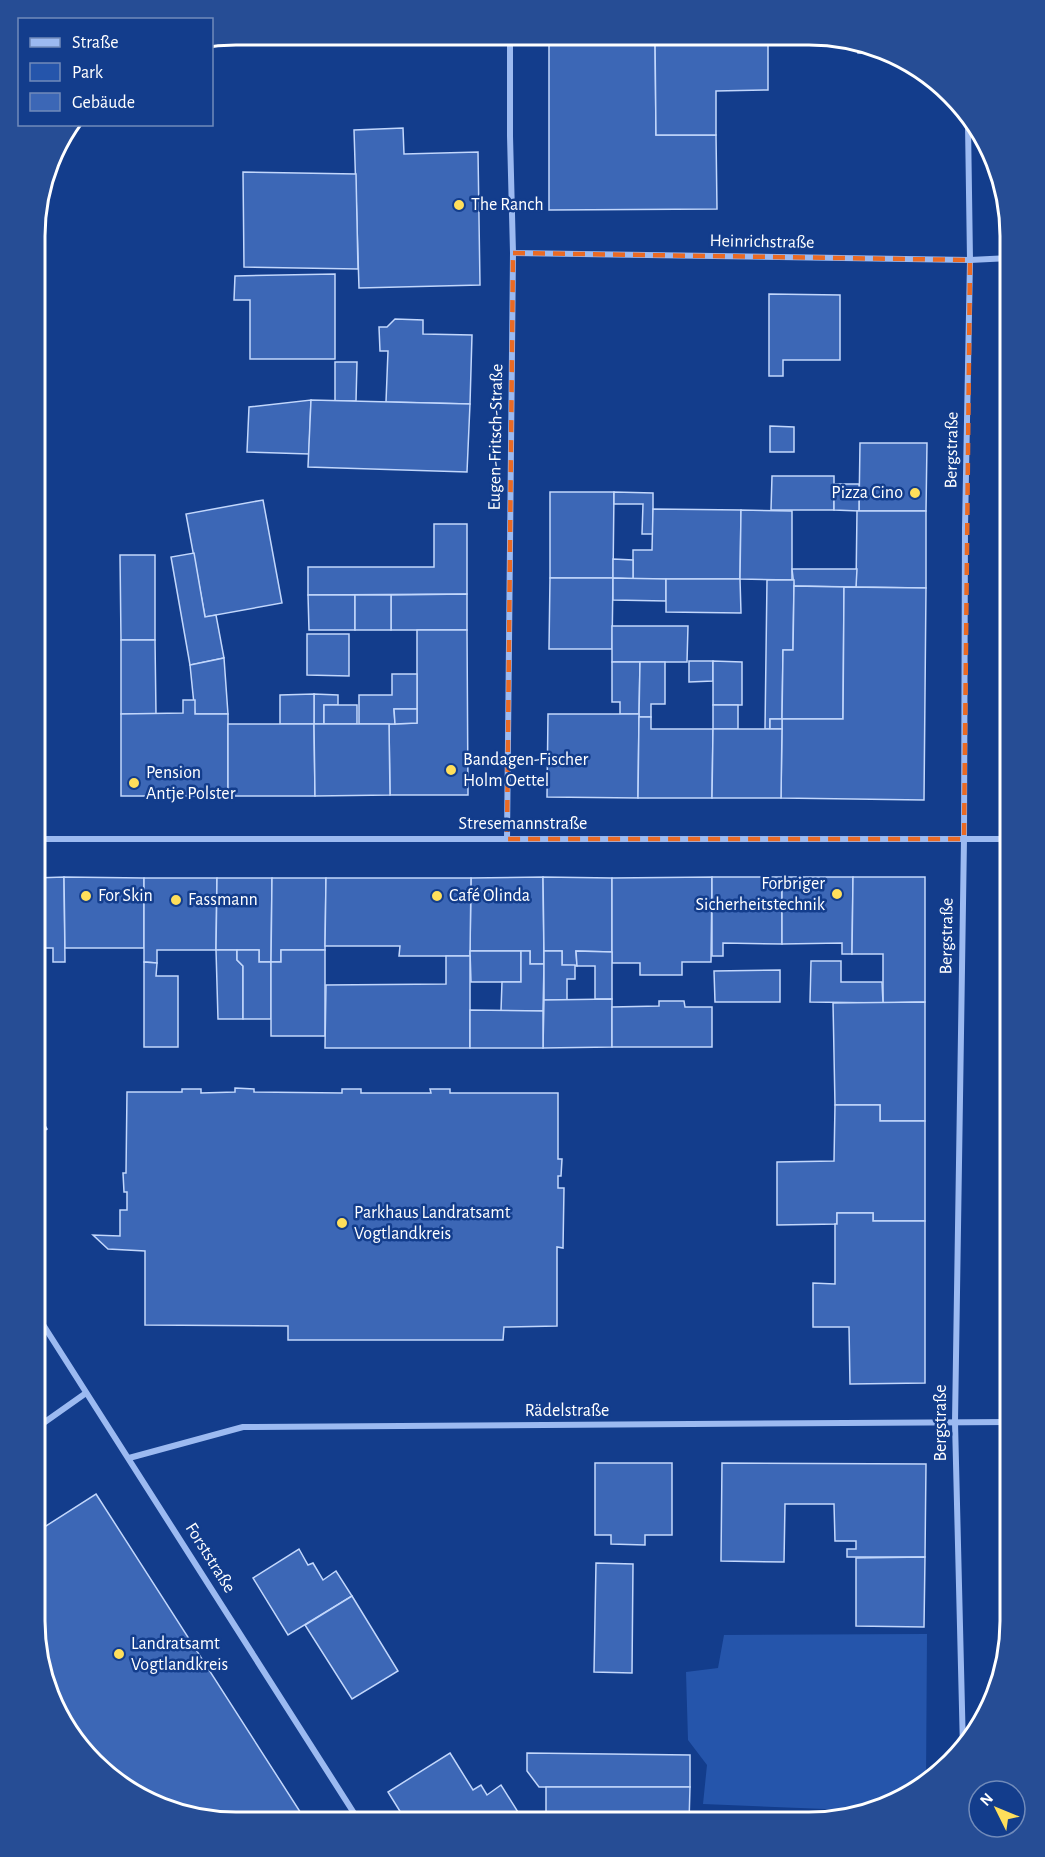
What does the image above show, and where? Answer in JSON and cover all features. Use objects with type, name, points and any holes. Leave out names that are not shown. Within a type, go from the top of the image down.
[{"type":"street","name":"Eugen-Fritsch-Straße","points":[[507,839],[513,253],[510,45]]},
{"type":"street","name":"Bergstraße","points":[[963,1734],[955,1422],[970,260],[968,130]]},
{"type":"street","name":"Heinrichstraße","points":[[513,253],[970,260],[1000,259]]},
{"type":"street","name":"Stresemannstraße","points":[[45,839],[1000,839]]},
{"type":"street","name":"Forststraße","points":[[45,1328],[353,1812]]},
{"type":"street","points":[[45,1422],[86,1393]]},
{"type":"street","name":"Rädelstraße","points":[[129,1458],[243,1427],[1000,1422]]},
{"type":"highlighted area","points":[[513,253],[970,260],[964,839],[507,839]]},
{"type":"green space","points":[[927,1634],[926,1772],[893,1792],[870,1802],[837,1809],[703,1804],[707,1765],[688,1740],[686,1672],[718,1668],[724,1635]]},
{"type":"building","points":[[549,45],[655,45],[656,135],[716,135],[717,209],[549,210]]},
{"type":"building","points":[[655,45],[768,45],[768,90],[716,91],[716,135],[656,135]]},
{"type":"building","points":[[403,128],[404,154],[478,152],[480,285],[359,288],[354,130]]},
{"type":"building","points":[[243,172],[356,174],[358,269],[244,267]]},
{"type":"building","points":[[335,274],[335,359],[250,359],[250,300],[234,300],[235,276]]},
{"type":"building","points":[[769,294],[840,295],[840,360],[783,360],[783,376],[769,376]]},
{"type":"building","points":[[395,319],[423,320],[423,334],[472,335],[470,404],[386,402],[388,351],[380,351],[379,327],[387,327]]},
{"type":"building","points":[[335,362],[357,362],[356,401],[335,401]]},
{"type":"building","points":[[311,400],[309,454],[247,452],[249,407]]},
{"type":"building","points":[[311,400],[470,404],[467,472],[308,467]]},
{"type":"building","points":[[770,426],[794,427],[794,452],[770,452]]},
{"type":"building","points":[[860,443],[927,443],[926,511],[859,511]]},
{"type":"building","points":[[772,476],[834,476],[834,510],[771,510]]},
{"type":"building","points":[[834,484],[859,484],[859,511],[834,510]]},
{"type":"building","points":[[550,492],[614,492],[613,578],[550,578]]},
{"type":"building","points":[[614,492],[653,493],[653,534],[642,534],[643,504],[614,504]]},
{"type":"building","points":[[263,500],[282,603],[205,617],[186,514]]},
{"type":"building","points":[[653,509],[741,510],[740,579],[633,579],[633,550],[652,550]]},
{"type":"building","points":[[741,510],[792,511],[792,580],[740,579]]},
{"type":"building","points":[[857,511],[926,511],[926,588],[856,587]]},
{"type":"building","points":[[434,524],[467,524],[467,594],[308,595],[308,567],[434,567]]},
{"type":"building","points":[[194,553],[205,617],[216,615],[224,658],[190,665],[171,557]]},
{"type":"building","points":[[120,555],[155,555],[155,640],[121,640]]},
{"type":"building","points":[[613,559],[633,560],[633,579],[613,578]]},
{"type":"building","points":[[792,569],[857,569],[856,587],[794,586]]},
{"type":"building","points":[[550,578],[613,578],[612,649],[549,649]]},
{"type":"building","points":[[613,578],[666,579],[666,601],[613,600]]},
{"type":"building","points":[[666,579],[740,579],[741,613],[666,612]]},
{"type":"building","points":[[767,580],[794,580],[793,650],[783,650],[782,719],[770,719],[770,729],[765,729]]},
{"type":"building","points":[[794,586],[844,587],[843,719],[782,719],[783,650],[793,650]]},
{"type":"building","points":[[844,587],[926,588],[924,800],[781,798],[782,719],[843,719]]},
{"type":"building","points":[[467,594],[467,630],[391,630],[391,595]]},
{"type":"building","points":[[308,595],[355,595],[355,630],[309,630]]},
{"type":"building","points":[[355,595],[391,595],[391,630],[355,630]]},
{"type":"building","points":[[612,626],[688,626],[687,662],[612,662]]},
{"type":"building","points":[[417,630],[467,630],[468,795],[390,795],[389,724],[417,723]]},
{"type":"building","points":[[307,634],[349,634],[349,676],[307,675]]},
{"type":"building","points":[[121,640],[155,640],[156,714],[121,714]]},
{"type":"building","points":[[224,658],[228,714],[195,714],[190,665]]},
{"type":"building","points":[[689,661],[713,661],[713,681],[689,682]]},
{"type":"building","points":[[713,661],[742,662],[742,705],[713,705]]},
{"type":"building","points":[[612,662],[640,662],[639,714],[620,714],[620,702],[612,702]]},
{"type":"building","points":[[640,662],[665,662],[665,704],[651,704],[651,717],[639,717]]},
{"type":"building","points":[[392,674],[417,674],[417,709],[394,709],[395,724],[359,724],[359,695],[392,695]]},
{"type":"building","points":[[314,694],[338,695],[338,705],[324,705],[324,724],[314,724]]},
{"type":"building","points":[[314,694],[314,724],[280,724],[280,695]]},
{"type":"building","points":[[183,700],[195,700],[195,714],[228,714],[228,796],[121,796],[121,714],[183,713]]},
{"type":"building","points":[[324,705],[357,705],[357,724],[324,724]]},
{"type":"building","points":[[713,705],[738,705],[738,729],[713,729]]},
{"type":"building","points":[[394,709],[417,709],[417,723],[395,724]]},
{"type":"building","points":[[548,714],[639,714],[638,798],[547,797]]},
{"type":"building","points":[[639,717],[651,717],[651,729],[713,729],[712,798],[638,798]]},
{"type":"building","points":[[770,719],[782,719],[782,729],[770,729]]},
{"type":"building","points":[[228,724],[314,724],[315,796],[228,796]]},
{"type":"building","points":[[314,724],[389,724],[390,795],[315,796]]},
{"type":"building","points":[[713,729],[782,729],[781,798],[712,798]]},
{"type":"building","points":[[64,877],[65,962],[53,962],[53,948],[45,948],[45,878]]},
{"type":"building","points":[[64,877],[144,878],[144,948],[65,948]]},
{"type":"building","points":[[543,877],[544,964],[530,964],[530,951],[470,951],[471,878]]},
{"type":"building","points":[[543,877],[612,878],[612,952],[576,951],[577,966],[562,965],[562,951],[544,951]]},
{"type":"building","points":[[712,877],[711,962],[682,962],[682,975],[640,975],[640,963],[612,963],[612,878]]},
{"type":"building","points":[[712,877],[782,877],[782,944],[723,943],[723,956],[712,956]]},
{"type":"building","points":[[782,877],[853,877],[852,954],[842,954],[842,943],[782,944]]},
{"type":"building","points":[[853,877],[925,877],[925,1002],[883,1003],[883,954],[852,954]]},
{"type":"building","points":[[144,878],[217,878],[216,950],[157,950],[157,963],[144,962]]},
{"type":"building","points":[[217,878],[272,878],[271,962],[259,962],[259,950],[216,950]]},
{"type":"building","points":[[272,878],[326,878],[325,950],[281,950],[281,962],[271,962]]},
{"type":"building","points":[[326,878],[471,878],[470,956],[399,956],[400,946],[325,946]]},
{"type":"building","points":[[216,950],[237,950],[237,960],[243,966],[243,1019],[218,1019]]},
{"type":"building","points":[[237,950],[259,950],[259,962],[271,962],[271,1019],[243,1019],[243,966],[237,960]]},
{"type":"building","points":[[281,950],[325,950],[325,1036],[271,1036],[271,962],[281,962]]},
{"type":"building","points":[[470,951],[521,951],[521,982],[471,982]]},
{"type":"building","points":[[521,951],[530,951],[530,964],[544,964],[543,1011],[501,1011],[502,982],[521,982]]},
{"type":"building","points":[[544,951],[562,951],[562,965],[575,965],[575,979],[567,979],[567,1000],[544,1000]]},
{"type":"building","points":[[576,951],[612,952],[612,999],[595,999],[595,966],[577,966]]},
{"type":"building","points":[[446,956],[470,956],[470,1048],[325,1048],[326,985],[446,984]]},
{"type":"building","points":[[811,961],[841,961],[841,982],[882,982],[883,1003],[810,1002]]},
{"type":"building","points":[[144,962],[157,963],[156,976],[178,976],[178,1047],[144,1047]]},
{"type":"building","points":[[780,970],[780,1002],[715,1002],[714,971]]},
{"type":"building","points":[[612,999],[612,1047],[543,1048],[544,1000]]},
{"type":"building","points":[[659,1001],[684,1001],[685,1007],[712,1007],[712,1047],[612,1047],[612,1007],[659,1006]]},
{"type":"building","points":[[925,1002],[925,1121],[880,1121],[880,1105],[835,1105],[833,1003]]},
{"type":"building","points":[[470,1010],[543,1011],[543,1048],[470,1048]]},
{"type":"building","name":"Parkhaus Landratsamt Vogtlandkreis","points":[[235,1088],[254,1089],[254,1092],[342,1093],[342,1089],[361,1089],[361,1093],[431,1093],[430,1089],[450,1089],[450,1093],[558,1093],[558,1159],[562,1159],[558,1188],[564,1188],[563,1248],[557,1247],[557,1326],[504,1327],[503,1340],[288,1340],[288,1326],[145,1325],[145,1251],[108,1249],[93,1235],[120,1236],[120,1210],[127,1210],[127,1192],[124,1192],[123,1173],[126,1173],[127,1092],[182,1092],[182,1089],[201,1089],[201,1093],[235,1092]]},
{"type":"building","points":[[835,1105],[880,1105],[880,1121],[925,1121],[925,1221],[873,1221],[873,1213],[837,1213],[837,1224],[777,1225],[777,1162],[834,1161]]},
{"type":"building","points":[[837,1213],[873,1213],[873,1221],[925,1221],[925,1383],[850,1384],[849,1327],[813,1327],[813,1283],[835,1284]]},
{"type":"building","points":[[595,1463],[672,1463],[672,1535],[645,1535],[645,1545],[611,1544],[611,1535],[595,1535]]},
{"type":"building","points":[[722,1463],[926,1464],[925,1557],[847,1557],[847,1549],[856,1549],[856,1541],[835,1541],[834,1504],[785,1504],[784,1562],[721,1561]]},
{"type":"building","name":"Landratsamt Vogtlandkreis","points":[[96,1494],[300,1812],[236,1812],[187,1805],[163,1797],[130,1780],[92,1747],[77,1727],[65,1705],[55,1682],[49,1658],[45,1621],[45,1527]]},
{"type":"building","points":[[299,1549],[308,1565],[313,1563],[323,1580],[336,1571],[352,1596],[288,1635],[253,1578]]},
{"type":"building","points":[[925,1557],[924,1627],[856,1626],[856,1558]]},
{"type":"building","points":[[596,1563],[633,1564],[632,1673],[594,1672]]},
{"type":"building","points":[[352,1596],[398,1671],[352,1699],[305,1625]]},
{"type":"building","points":[[450,1753],[473,1790],[481,1785],[487,1795],[501,1785],[518,1812],[400,1812],[388,1792]]},
{"type":"building","points":[[527,1753],[690,1755],[690,1787],[539,1787],[527,1771]]},
{"type":"building","points":[[546,1787],[690,1787],[689,1812],[546,1812]]},
{"type":"place","name":"The Ranch","points":[[459,205]]},
{"type":"place","name":"Pizza Cino","points":[[915,493]]},
{"type":"place","name":"Bandagen-Fischer Holm Oettel","points":[[451,770]]},
{"type":"place","name":"Pension Antje Polster","points":[[134,783]]},
{"type":"place","name":"Forbriger Sicherheitstechnik","points":[[837,894]]},
{"type":"place","name":"For Skin","points":[[86,896]]},
{"type":"place","name":"Café Olinda","points":[[437,896]]},
{"type":"place","name":"Fassmann","points":[[176,900]]},
{"type":"place","name":"Parkhaus Landratsamt Vogtlandkreis","points":[[342,1223]]},
{"type":"place","name":"Landratsamt Vogtlandkreis","points":[[119,1654]]}]
